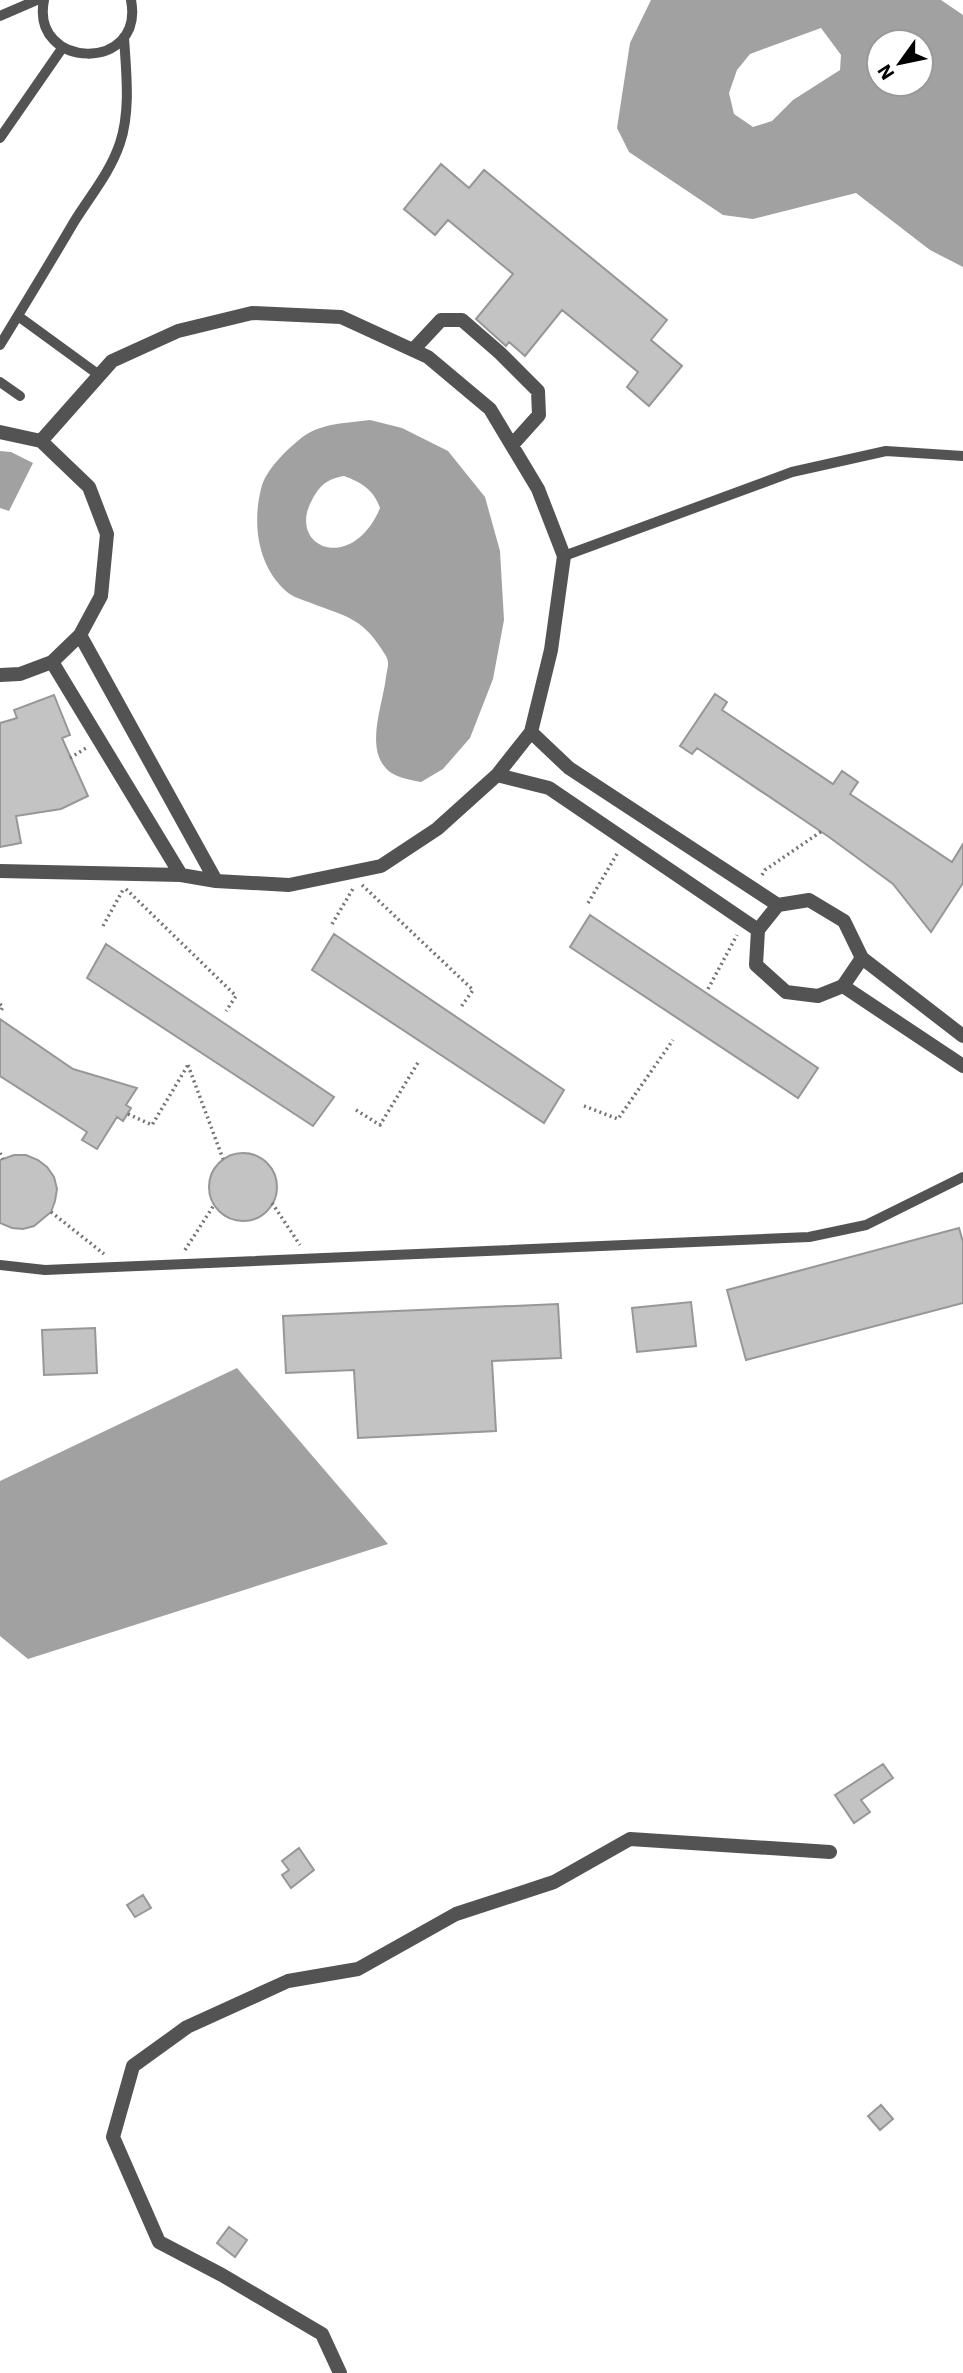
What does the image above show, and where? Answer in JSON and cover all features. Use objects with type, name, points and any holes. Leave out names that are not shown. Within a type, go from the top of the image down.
[{"type":"street","points":[[0,871],[181,875],[216,881],[289,885],[381,866],[437,830],[497,775],[530,732],[551,650],[564,556],[538,489],[490,409],[428,356],[341,317],[252,313],[178,331],[111,361],[41,441]]},
{"type":"street","points":[[413,350],[441,320],[461,320],[500,353],[538,391],[539,415],[512,445]]},
{"type":"street","points":[[0,432],[41,441],[89,487],[107,534],[102,596],[80,635],[52,662],[20,674],[0,675]]},
{"type":"street","points":[[80,635],[216,881]]},
{"type":"street","points":[[52,662],[181,875]]},
{"type":"street","points":[[530,732],[569,768],[778,905]]},
{"type":"street","points":[[497,775],[549,788],[758,930]]},
{"type":"street","points":[[862,958],[843,986],[818,996],[786,992],[756,965],[758,930],[778,905],[808,900],[844,921],[862,958],[963,1036]]},
{"type":"street","points":[[843,986],[963,1066]]},
{"type":"street","points":[[340,2373],[322,2334],[222,2275],[159,2242],[113,2137],[133,2066],[187,2027],[263,1992],[288,1981],[358,1969],[456,1914],[554,1882],[630,1839],[831,1852]]},
{"type":"lane","points":[[0,16],[37,0]]},
{"type":"lane","points":[[44,0],[44,19],[49,32],[63,47],[85,55],[100,54],[113,48],[124,37],[131,24],[131,0]]},
{"type":"lane","points":[[0,345],[107,173],[121,143],[127,93],[124,37]]},
{"type":"lane","points":[[0,138],[63,47]]},
{"type":"lane","points":[[18,316],[99,376]]},
{"type":"lane","points":[[0,382],[20,396]]},
{"type":"lane","points":[[564,556],[792,472],[886,452],[963,456]]},
{"type":"lane","points":[[0,1265],[45,1270],[809,1237],[866,1225],[963,1177]]},
{"type":"path","points":[[754,889],[765,870],[822,831]]},
{"type":"path","points":[[588,904],[626,841]]},
{"type":"path","points":[[103,926],[132,874]]},
{"type":"path","points":[[332,924],[358,881],[473,990],[461,1007]]},
{"type":"path","points":[[124,888],[236,996],[226,1012]]},
{"type":"path","points":[[708,989],[745,922]]},
{"type":"path","points":[[0,1004],[3,1007],[0,1012]]},
{"type":"path","points":[[584,1106],[618,1119],[673,1040]]},
{"type":"path","points":[[356,1110],[380,1125],[419,1061]]},
{"type":"path","points":[[128,1114],[152,1125],[188,1065],[223,1159]]},
{"type":"path","points":[[0,1153],[3,1159]]},
{"type":"path","points":[[272,1203],[309,1258]]},
{"type":"path","points":[[177,1264],[214,1205]]},
{"type":"path","points":[[51,1212],[120,1267]]},
{"type":"shaded area","points":[[651,0],[941,0],[963,15],[963,267],[930,250],[856,193],[753,219],[723,215],[629,152],[617,128],[630,43]],"holes":[[[821,28],[841,55],[840,70],[793,100],[772,121],[753,127],[734,114],[729,93],[737,70],[750,54]]]},
{"type":"shaded area","points":[[370,420],[402,428],[448,451],[485,497],[500,551],[504,620],[493,679],[470,738],[443,769],[421,782],[390,772],[382,763],[378,752],[377,727],[388,664],[378,643],[354,621],[287,592],[269,570],[258,531],[261,489],[267,474],[278,460],[311,432],[327,426]],"holes":[[[344,476],[361,484],[380,508],[368,529],[354,542],[339,547],[326,547],[315,541],[308,530],[306,517],[312,500],[321,487]]]},
{"type":"shaded area","points":[[0,451],[11,452],[33,463],[9,511],[0,508]]},
{"type":"shaded area","points":[[237,1368],[388,1544],[28,1659],[0,1636],[0,1481]]},
{"type":"building","points":[[441,164],[469,188],[484,170],[667,320],[651,340],[682,366],[649,406],[627,387],[638,372],[562,310],[525,356],[509,342],[506,346],[476,319],[513,274],[448,220],[435,235],[404,209]]},
{"type":"building","points":[[715,694],[727,702],[722,710],[833,784],[842,771],[858,782],[850,794],[952,862],[963,844],[963,883],[931,932],[893,884],[829,837],[697,748],[692,754],[680,746]]},
{"type":"building","points":[[54,695],[70,735],[62,738],[88,796],[61,809],[16,816],[21,843],[0,847],[0,723],[17,718],[14,710]]},
{"type":"building","points":[[590,915],[818,1068],[798,1098],[570,947]]},
{"type":"building","points":[[334,934],[564,1090],[544,1123],[312,970]]},
{"type":"building","points":[[106,944],[334,1097],[313,1126],[87,978]]},
{"type":"building","points":[[0,1019],[73,1069],[137,1088],[126,1105],[131,1108],[123,1121],[117,1117],[97,1149],[82,1140],[87,1132],[0,1076]]},
{"type":"building","points":[[243,1153],[256,1156],[267,1163],[274,1174],[277,1187],[274,1200],[267,1211],[256,1218],[243,1221],[230,1218],[219,1211],[212,1200],[209,1187],[212,1174],[219,1163],[230,1156]]},
{"type":"building","points":[[14,1155],[26,1155],[47,1167],[54,1177],[57,1189],[51,1212],[34,1226],[23,1229],[0,1223],[0,1160]]},
{"type":"building","points":[[959,1228],[963,1242],[963,1303],[746,1360],[727,1290]]},
{"type":"building","points":[[691,1302],[696,1346],[637,1352],[632,1308]]},
{"type":"building","points":[[558,1304],[561,1358],[492,1361],[496,1431],[358,1438],[354,1370],[286,1373],[283,1316]]},
{"type":"building","points":[[95,1328],[97,1373],[44,1375],[42,1330]]},
{"type":"building","points":[[883,1764],[893,1778],[861,1800],[870,1812],[854,1823],[835,1795]]},
{"type":"building","points":[[299,1848],[314,1870],[291,1888],[282,1875],[289,1870],[282,1861]]},
{"type":"building","points":[[143,1895],[151,1908],[135,1917],[127,1905]]},
{"type":"building","points":[[881,2105],[893,2119],[880,2130],[868,2116]]},
{"type":"building","points":[[229,2227],[247,2240],[235,2257],[217,2243]]}]
